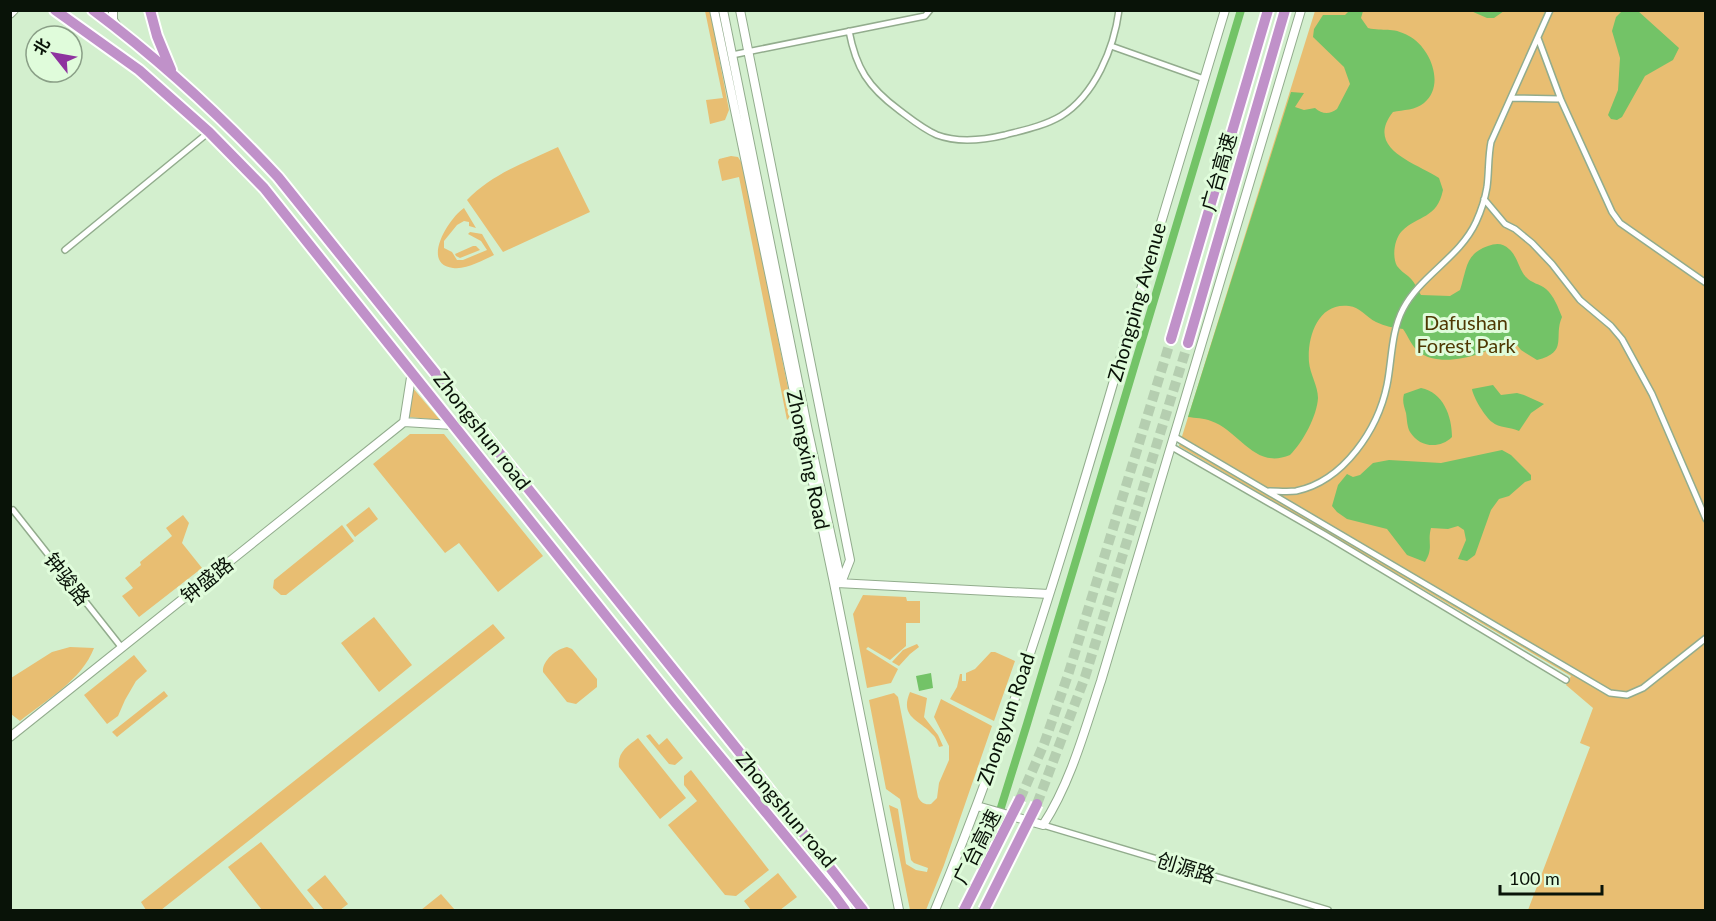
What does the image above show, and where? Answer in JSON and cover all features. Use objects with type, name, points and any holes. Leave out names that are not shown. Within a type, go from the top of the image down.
[{"type":"highway","name":"Zhongshun road","points":[[55,10],[140,70],[209,132],[264,188],[453,426],[845,910]]},
{"type":"highway","name":"Zhongshun road","points":[[93,10],[172,74],[222,120],[278,177],[749,764],[863,910]]},
{"type":"highway","points":[[150,10],[157,36],[172,74]]},
{"type":"highway","name":"广台高速","points":[[1171,339],[1268,10]]},
{"type":"highway","name":"广台高速","points":[[1188,343],[1285,10]]},
{"type":"highway","points":[[734,775],[749,764]]},
{"type":"highway","name":"广台高速","points":[[964,910],[1006,831],[1020,799]]},
{"type":"highway","name":"广台高速","points":[[984,910],[1038,804]]},
{"type":"main road","points":[[10,14],[14,10]]},
{"type":"main road","points":[[113,10],[113,20],[119,30]]},
{"type":"main road","name":"Zhongxing Road","points":[[714,10],[838,583]]},
{"type":"main road","name":"Zhongxing Road","points":[[723,10],[838,583],[899,910]]},
{"type":"main road","points":[[740,10],[850,560],[838,583],[1049,594]]},
{"type":"main road","name":"Zhongping Avenue","points":[[1049,594],[1225,10]]},
{"type":"main road","points":[[981,807],[1043,825],[1058,798],[1076,756],[1098,692],[1172,447],[1301,10]]},
{"type":"main road","points":[[411,371],[404,422],[453,426]]},
{"type":"main road","name":"钟盛路","points":[[10,737],[404,422]]},
{"type":"main road","name":"Zhongyun Road","points":[[935,910],[981,807],[1049,594]]},
{"type":"street","points":[[732,55],[924,16],[930,10]]},
{"type":"street","points":[[849,31],[854,57],[878,92],[890,103],[925,129],[938,135],[960,139],[983,139],[1010,134],[1049,122],[1063,115],[1088,90],[1101,69],[1112,46],[1119,10]]},
{"type":"street","points":[[1268,491],[1296,491],[1336,470],[1358,449],[1374,423],[1382,406],[1396,332],[1403,309],[1415,292],[1452,256],[1476,223],[1487,187],[1488,153],[1491,142],[1550,10]]},
{"type":"street","points":[[1538,38],[1560,99],[1612,212],[1620,223],[1706,284]]},
{"type":"street","points":[[1112,46],[1204,79]]},
{"type":"street","points":[[1511,98],[1560,99]]},
{"type":"street","points":[[65,250],[209,132]]},
{"type":"street","points":[[1484,199],[1505,224],[1532,243],[1580,300],[1611,326],[1622,339],[1652,394],[1706,519]]},
{"type":"street","points":[[1175,437],[1610,693],[1628,695],[1642,688],[1706,638]]},
{"type":"street","points":[[1172,447],[1325,535],[1566,680]]},
{"type":"street","name":"钟骏路","points":[[13,510],[122,648]]},
{"type":"street","name":"创源路","points":[[1043,825],[1328,910]]},
{"type":"green space","points":[[705,11],[710,11],[729,110],[725,120],[710,124],[706,100],[723,98]]},
{"type":"green space","name":"Dafushan Forest Park","points":[[1315,11],[1705,11],[1705,910],[1528,910],[1590,747],[1580,743],[1593,708],[1566,685],[1571,676],[1179,446]]},
{"type":"green space","points":[[558,147],[590,212],[503,252],[467,200],[498,176]]},
{"type":"green space","points":[[738,157],[743,165],[793,413],[787,420],[739,177],[722,181],[719,159]]},
{"type":"green space","points":[[464,208],[476,228],[464,221],[457,225],[444,241],[444,248],[452,252],[457,260],[463,260],[487,250],[481,241],[468,234],[470,232],[482,234],[494,255],[469,266],[453,268],[443,265],[438,250],[445,230]]},
{"type":"green space","points":[[473,246],[480,250],[460,258],[456,256],[455,254]]},
{"type":"green space","points":[[412,387],[440,420],[409,417]]},
{"type":"green space","points":[[410,434],[444,434],[543,556],[498,592],[459,543],[445,553],[373,464]]},
{"type":"green space","points":[[369,507],[378,519],[355,537],[346,525]]},
{"type":"green space","points":[[183,515],[189,523],[182,543],[202,568],[139,617],[122,596],[133,588],[125,578],[141,565],[140,562],[172,536],[166,528]]},
{"type":"green space","points":[[342,525],[354,541],[286,595],[281,595],[273,588],[274,580]]},
{"type":"green space","points":[[863,595],[906,597],[907,601],[920,601],[920,623],[906,623],[906,646],[890,660],[868,647],[866,649],[898,669],[891,683],[867,688],[853,614]]},
{"type":"green space","points":[[374,617],[412,665],[379,692],[341,643]]},
{"type":"green space","points":[[493,624],[505,638],[161,910],[146,910],[141,902]]},
{"type":"green space","points":[[917,644],[919,647],[899,666],[892,662],[903,650]]},
{"type":"green space","points":[[70,647],[94,648],[72,680],[20,721],[11,714],[11,678],[52,652]]},
{"type":"green space","points":[[567,647],[572,649],[597,679],[597,687],[576,704],[567,702],[543,672],[550,656]]},
{"type":"green space","points":[[991,652],[1015,661],[994,721],[950,699],[957,687],[960,674],[962,674],[962,681],[966,681],[966,673],[975,669]]},
{"type":"green space","points":[[134,655],[147,671],[136,681],[118,716],[107,724],[84,695]]},
{"type":"green space","points":[[164,691],[168,696],[117,737],[112,732]]},
{"type":"green space","points":[[910,692],[927,698],[924,717],[938,735],[943,746],[939,747],[933,735],[912,718],[907,708]]},
{"type":"green space","points":[[894,693],[898,697],[918,797],[925,804],[931,804],[937,798],[939,783],[949,760],[949,746],[934,717],[941,699],[992,726],[926,910],[910,910],[889,805],[898,809],[906,864],[916,870],[927,872],[928,868],[911,860],[900,799],[886,789],[869,700]]},
{"type":"green space","points":[[650,734],[659,745],[667,738],[683,758],[675,765],[669,764],[646,736]]},
{"type":"green space","points":[[638,738],[686,798],[660,819],[619,767],[621,753]]},
{"type":"green space","points":[[691,770],[769,870],[736,896],[725,895],[668,825],[697,801],[684,785],[684,776]]},
{"type":"green space","points":[[261,842],[315,910],[262,910],[228,867]]},
{"type":"green space","points":[[778,873],[797,897],[780,910],[751,910],[744,901]]},
{"type":"green space","points":[[325,875],[348,904],[340,910],[324,910],[307,890]]},
{"type":"green space","points":[[441,894],[455,910],[421,910]]},
{"type":"shaded area","points":[[1623,10],[1638,11],[1679,48],[1673,60],[1645,76],[1622,117],[1617,120],[1611,119],[1608,115],[1618,90],[1620,58],[1612,31],[1616,17]]},
{"type":"shaded area","points":[[1349,11],[1363,11],[1361,18],[1368,28],[1392,30],[1417,41],[1429,57],[1433,67],[1434,86],[1431,95],[1417,107],[1393,112],[1386,125],[1385,136],[1396,153],[1439,178],[1443,190],[1432,211],[1399,234],[1395,248],[1397,266],[1412,280],[1421,295],[1450,296],[1460,290],[1468,263],[1475,253],[1491,245],[1504,246],[1512,252],[1526,277],[1546,289],[1556,302],[1562,317],[1558,343],[1553,353],[1537,360],[1517,345],[1512,344],[1501,345],[1464,358],[1448,360],[1432,358],[1419,352],[1403,329],[1376,322],[1353,307],[1338,306],[1322,315],[1310,342],[1309,362],[1318,398],[1312,421],[1290,455],[1277,458],[1267,457],[1248,447],[1221,426],[1208,420],[1188,417],[1291,92],[1304,93],[1295,107],[1304,110],[1315,108],[1320,112],[1328,113],[1337,109],[1350,84],[1344,67],[1313,37],[1314,29],[1323,15],[1345,15]]},
{"type":"shaded area","points":[[1471,11],[1504,11],[1494,18],[1487,18]]},
{"type":"shaded area","points":[[1493,385],[1501,395],[1517,393],[1544,404],[1531,413],[1519,431],[1495,424],[1483,411],[1472,389]]},
{"type":"shaded area","points":[[1421,388],[1435,394],[1448,413],[1452,437],[1442,444],[1425,444],[1414,437],[1409,430],[1404,394]]},
{"type":"shaded area","points":[[1502,450],[1511,455],[1531,475],[1531,480],[1525,482],[1509,496],[1499,499],[1491,510],[1475,555],[1467,561],[1458,559],[1466,540],[1464,530],[1458,526],[1448,529],[1431,528],[1430,549],[1425,562],[1407,555],[1387,529],[1347,519],[1332,506],[1338,485],[1347,474],[1353,477],[1360,475],[1373,463],[1389,460],[1441,463]]},
{"type":"shaded area","points":[[931,673],[933,688],[919,691],[916,676]]},
{"type":"waterway","points":[[984,862],[1241,10]]},
{"type":"tunnel","points":[[1020,799],[1044,744],[1069,672],[1171,339]]},
{"type":"tunnel","points":[[1037,804],[1085,677],[1188,343]]}]
